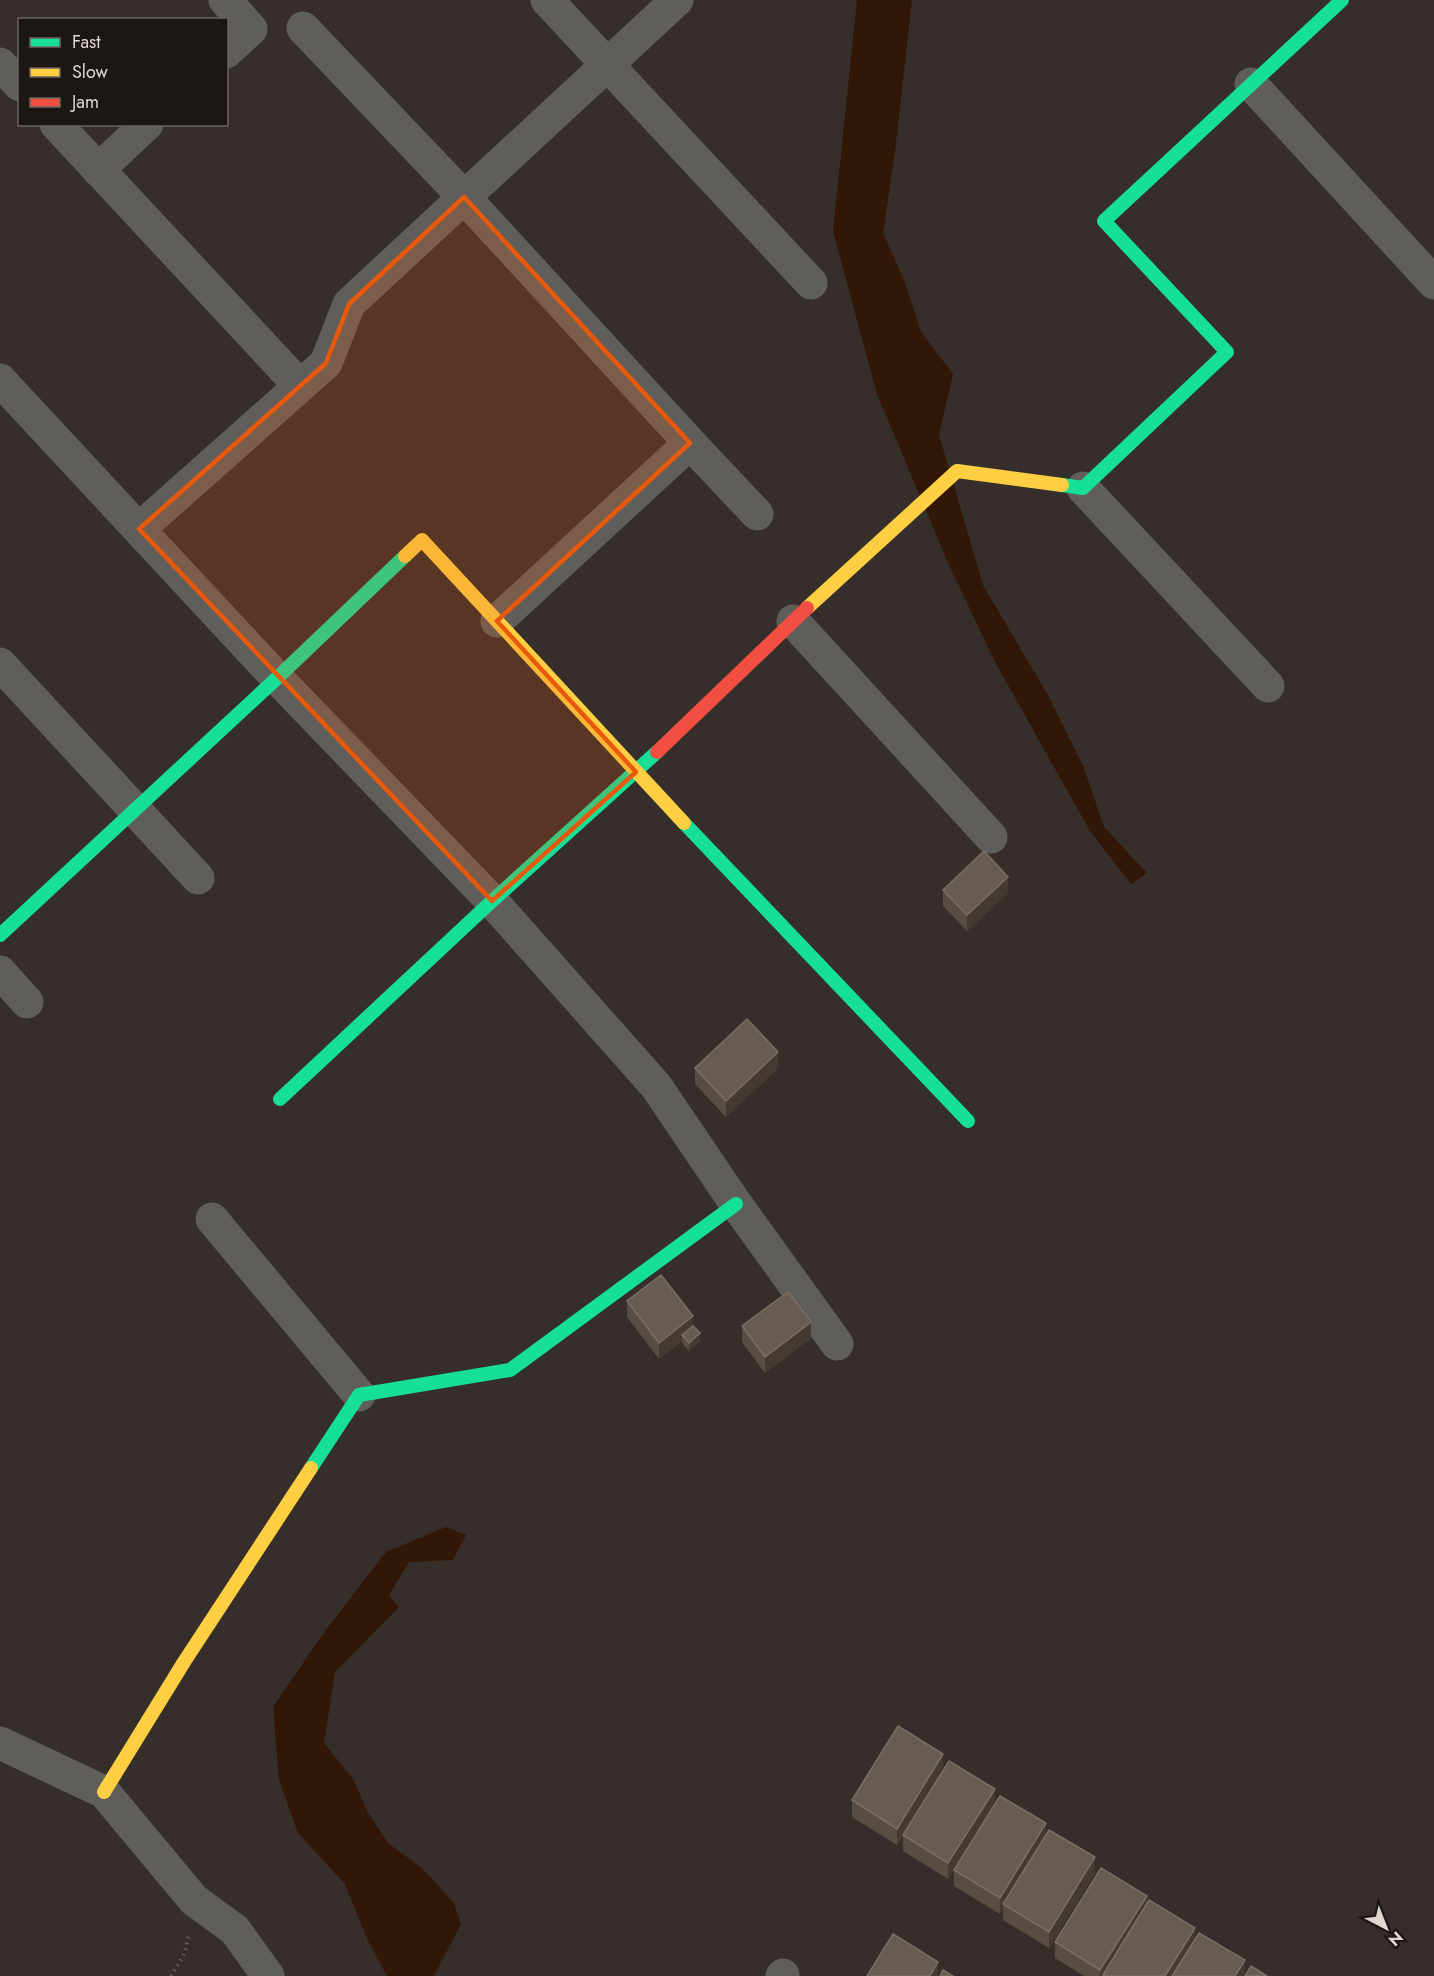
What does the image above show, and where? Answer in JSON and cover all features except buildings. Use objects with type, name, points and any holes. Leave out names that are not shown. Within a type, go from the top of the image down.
[{"type":"street","points":[[225,0],[251,29],[228,50]]},
{"type":"street","points":[[547,0],[811,283]]},
{"type":"street","points":[[139,529],[326,363],[349,304],[677,0]]},
{"type":"street","points":[[1083,488],[1227,352],[1104,221],[1342,0]]},
{"type":"street","points":[[303,28],[464,197],[757,514]]},
{"type":"street","points":[[0,64],[18,83]]},
{"type":"street","points":[[1251,84],[1434,283]]},
{"type":"street","points":[[58,126],[299,385]]},
{"type":"street","points":[[98,170],[145,126]]},
{"type":"street","points":[[0,380],[277,678],[492,901],[656,1086],[736,1204],[837,1344]]},
{"type":"street","points":[[497,621],[690,443]]},
{"type":"street","points":[[280,1099],[492,901],[636,772],[793,621],[957,471],[1083,488],[1268,686]]},
{"type":"street","points":[[0,934],[277,678],[422,540],[636,772],[968,1121]]},
{"type":"street","points":[[793,621],[991,837]]},
{"type":"street","points":[[0,664],[198,878]]},
{"type":"street","points":[[0,972],[27,1002]]},
{"type":"street","points":[[104,1792],[184,1662],[359,1395],[510,1370],[736,1204]]},
{"type":"street","points":[[212,1219],[359,1395]]},
{"type":"street","points":[[0,1743],[104,1792],[194,1900],[235,1930],[268,1976]]},
{"type":"path","points":[[171,1976],[185,1953],[194,1900]]},
{"type":"highlighted area","points":[[464,197],[690,443],[497,621],[636,772],[492,901],[139,529],[326,363],[349,304]]},
{"type":"shaded area","points":[[857,0],[912,0],[895,152],[883,233],[904,280],[921,332],[953,374],[939,435],[983,585],[1049,697],[1084,768],[1104,827],[1147,873],[1131,884],[1090,831],[995,662],[949,565],[877,394],[833,231]]},
{"type":"shaded area","points":[[446,1527],[466,1535],[453,1560],[409,1562],[389,1595],[399,1607],[335,1672],[324,1743],[353,1779],[368,1813],[389,1844],[422,1868],[454,1903],[461,1924],[434,1976],[387,1976],[369,1943],[345,1884],[298,1833],[279,1780],[273,1707],[325,1631],[386,1552]]},
{"type":"traffic: fast","points":[[1062,485],[1083,488],[1227,352],[1104,221],[1342,0]]},
{"type":"traffic: fast","points":[[0,935],[405,556]]},
{"type":"traffic: fast","points":[[280,1099],[492,901],[657,752]]},
{"type":"traffic: fast","points":[[684,823],[968,1121]]},
{"type":"traffic: fast","points":[[311,1468],[359,1395],[510,1370],[736,1204]]},
{"type":"traffic: slow","points":[[807,608],[957,471],[1062,485]]},
{"type":"traffic: slow","points":[[405,556],[422,540],[684,823]]},
{"type":"traffic: slow","points":[[104,1792],[184,1662],[311,1468]]},
{"type":"traffic: jam","points":[[657,752],[807,608]]}]
